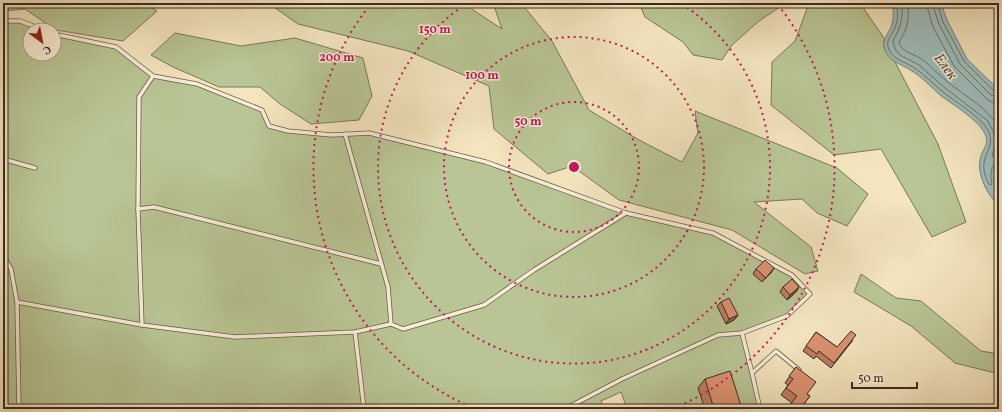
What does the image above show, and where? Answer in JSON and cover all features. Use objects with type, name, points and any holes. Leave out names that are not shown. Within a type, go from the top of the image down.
[{"type":"lane","points":[[3,21],[23,22]]},
{"type":"lane","points":[[62,36],[116,47],[153,76],[197,84],[262,110],[269,126],[288,131],[332,135],[369,133],[486,162],[626,213],[713,233],[792,274],[810,294],[787,316],[742,333],[718,335],[622,379],[565,409]]},
{"type":"lane","points":[[142,325],[138,209],[139,97],[153,76]]},
{"type":"lane","points":[[345,134],[388,287],[391,324]]},
{"type":"lane","points":[[3,159],[35,168]]},
{"type":"lane","points":[[138,209],[154,207],[381,264]]},
{"type":"lane","points":[[17,302],[142,325],[236,337],[354,332],[391,324],[403,329],[484,305],[534,270],[626,213]]},
{"type":"lane","points":[[3,255],[11,269],[17,302],[20,409]]},
{"type":"lane","points":[[354,332],[364,409]]},
{"type":"lane","points":[[742,333],[760,409]]},
{"type":"lane","points":[[752,373],[776,351],[805,376]]},
{"type":"green space","points":[[3,3],[143,3],[157,11],[123,41],[62,31],[62,22],[44,22],[25,9],[3,11]]},
{"type":"green space","points":[[268,3],[467,3],[473,10],[502,29],[493,3],[521,3],[552,41],[589,110],[639,140],[682,162],[698,133],[695,111],[837,168],[868,194],[847,226],[817,213],[802,199],[754,202],[811,247],[818,271],[805,274],[732,230],[619,200],[572,166],[548,174],[494,129],[489,86],[408,51],[298,24]]},
{"type":"green space","points":[[639,3],[786,3],[759,21],[732,45],[722,60],[693,55],[683,42],[645,17]]},
{"type":"green space","points":[[809,3],[860,3],[884,38],[884,47],[887,54],[895,62],[938,144],[966,222],[932,237],[881,149],[834,155],[771,105],[772,62],[795,41]]},
{"type":"green space","points":[[3,21],[23,22],[22,62],[62,62],[62,36],[116,47],[153,76],[197,84],[262,110],[269,126],[288,131],[332,135],[369,133],[486,162],[626,213],[713,233],[792,275],[810,294],[787,316],[742,333],[760,409],[627,409],[621,392],[601,401],[604,409],[3,409]]},
{"type":"green space","points":[[175,33],[241,46],[295,38],[363,58],[372,96],[359,120],[311,124],[280,104],[260,87],[219,87],[173,67],[151,55]]},
{"type":"green space","points":[[861,274],[896,298],[921,301],[981,351],[999,354],[999,374],[955,363],[911,326],[854,292]]},
{"type":"water","name":"Елек","points":[[893,3],[941,3],[947,20],[967,59],[999,90],[999,162],[994,177],[999,186],[999,206],[987,191],[980,172],[980,160],[987,140],[981,127],[940,95],[919,76],[891,59],[885,51],[884,43],[893,21]]},
{"type":"building","points":[[765,260],[774,268],[766,278],[756,269]]},
{"type":"building","points":[[792,279],[799,287],[790,295],[783,287]]},
{"type":"building","points":[[729,298],[738,315],[729,319],[721,302]]},
{"type":"building","points":[[851,331],[856,335],[834,363],[819,351],[817,354],[806,346],[816,332],[837,347]]},
{"type":"building","points":[[796,367],[816,382],[807,394],[810,396],[800,409],[787,409],[797,396],[786,388],[793,379],[789,376]]},
{"type":"building","points":[[730,371],[742,409],[714,409],[705,379]]}]
